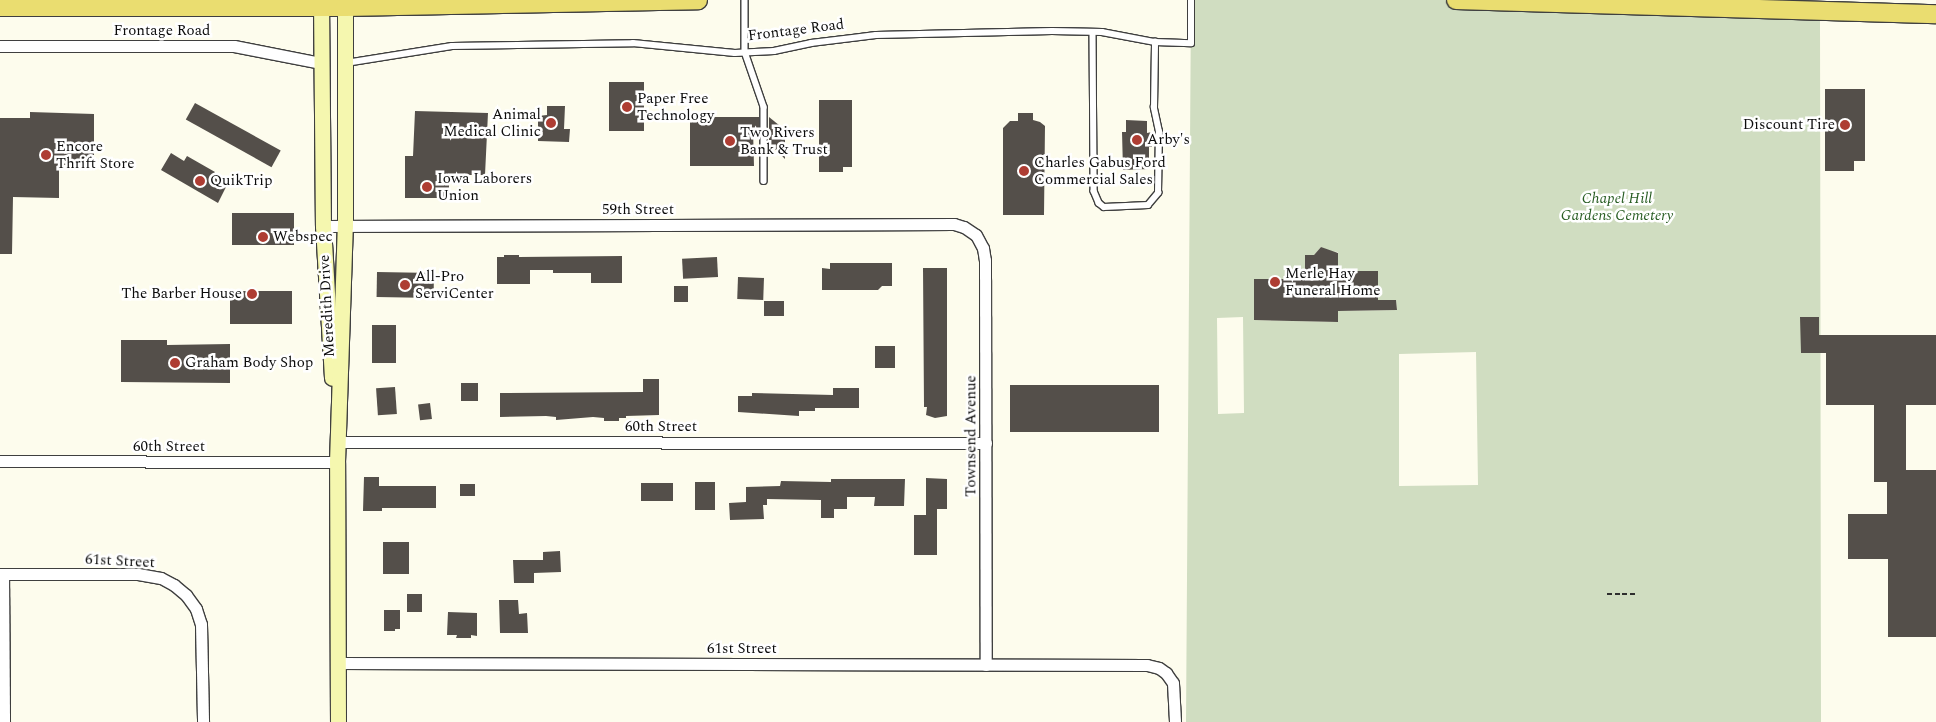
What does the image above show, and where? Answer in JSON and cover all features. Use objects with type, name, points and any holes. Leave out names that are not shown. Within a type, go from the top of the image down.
[{"type":"main road","points":[[0,7],[698,0]]},
{"type":"main road","points":[[1456,0],[1835,8],[1936,14]]},
{"type":"main road","name":"Meredith Drive","points":[[321,3],[322,226],[337,442]]},
{"type":"main road","name":"Meredith Drive","points":[[338,722],[337,442],[346,226],[345,3]]},
{"type":"street","name":"Frontage Road","points":[[0,46],[234,46],[321,63]]},
{"type":"street","name":"59th Street","points":[[322,226],[954,224]]},
{"type":"street","name":"Townsend Avenue","points":[[954,224],[964,227],[976,235],[983,248],[985,260],[986,665]]},
{"type":"street","name":"60th Street","points":[[337,442],[986,443]]},
{"type":"street","name":"60th Street","points":[[0,461],[337,462]]},
{"type":"street","name":"61st Street","points":[[1,574],[138,574],[161,578],[186,596],[196,609],[203,638],[203,722]]},
{"type":"street","points":[[1,574],[4,722]]},
{"type":"street","name":"61st Street","points":[[338,663],[1147,665],[1158,668],[1166,673],[1173,683],[1175,722]]},
{"type":"lane","points":[[745,0],[745,52],[764,107],[764,182]]},
{"type":"lane","name":"Frontage Road","points":[[345,63],[452,46],[634,43],[687,50],[745,52],[774,51],[812,43],[876,36],[1052,31],[1093,32],[1155,42],[1191,43],[1191,0]]},
{"type":"lane","points":[[1093,32],[1094,191],[1099,203],[1104,207],[1148,205],[1158,193],[1160,132],[1154,108],[1155,42]]},
{"type":"path","points":[[1607,594],[1637,594]]},
{"type":"green space","name":"Chapel Hill Gardens Cemetery","points":[[1191,0],[1456,0],[1820,11],[1821,722],[1186,722]],"holes":[[[1321,247],[1328,251],[1338,252],[1338,286],[1378,300],[1396,300],[1397,310],[1338,311],[1338,322],[1254,320],[1254,279],[1297,279],[1297,286],[1305,287],[1305,255],[1314,255]],[[1243,317],[1244,413],[1218,414],[1217,318]],[[1476,352],[1478,485],[1399,486],[1399,354]]]},
{"type":"building","name":"Paper Free Technology","points":[[609,82],[644,82],[644,131],[609,131]]},
{"type":"building","name":"Discount Tire","points":[[1825,89],[1865,89],[1865,161],[1854,161],[1854,171],[1825,171]]},
{"type":"building","points":[[819,100],[852,100],[852,167],[843,167],[843,172],[819,172]]},
{"type":"building","name":"QuikTrip","points":[[195,103],[281,151],[272,167],[186,120]]},
{"type":"building","name":"Animal Medical Clinic","points":[[547,106],[565,106],[564,129],[570,129],[569,142],[538,141],[538,116],[547,115]]},
{"type":"building","points":[[415,111],[488,113],[485,175],[449,175],[449,198],[405,198],[405,156],[413,156]]},
{"type":"building","name":"Encore Thrift Store","points":[[30,112],[94,114],[94,155],[90,155],[90,165],[59,165],[59,198],[13,197],[12,254],[0,254],[0,118],[30,118]]},
{"type":"building","name":"Charles Gabus Ford Commercial Sales","points":[[1018,113],[1033,113],[1033,120],[1045,126],[1044,215],[1003,215],[1003,128],[1010,121],[1018,121]]},
{"type":"building","name":"Two Rivers Bank & Trust","points":[[690,117],[759,117],[759,134],[753,129],[754,166],[690,166]]},
{"type":"building","points":[[769,117],[785,130],[785,159],[769,143]]},
{"type":"building","name":"Arby's","points":[[1126,120],[1147,121],[1147,133],[1152,132],[1152,147],[1149,147],[1149,169],[1123,170],[1122,132],[1126,132]]},
{"type":"building","name":"QuikTrip","points":[[171,153],[184,161],[187,156],[215,172],[212,176],[227,185],[218,203],[161,170]]},
{"type":"building","name":"Webspec","points":[[232,213],[294,213],[294,245],[232,245]]},
{"type":"building","name":"Merle Hay Funeral Home","points":[[1321,247],[1338,253],[1338,271],[1378,271],[1378,300],[1396,300],[1397,310],[1338,311],[1338,322],[1254,320],[1254,279],[1305,279],[1305,255],[1314,255]]},
{"type":"building","points":[[504,255],[519,255],[519,257],[622,256],[622,283],[591,283],[591,273],[553,273],[553,270],[530,270],[530,284],[497,284],[497,257],[504,257]]},
{"type":"building","points":[[717,257],[718,277],[683,279],[682,259]]},
{"type":"building","points":[[830,263],[892,263],[892,286],[882,286],[878,290],[822,290],[822,268],[830,269]]},
{"type":"building","points":[[923,268],[947,268],[947,416],[935,418],[926,415],[927,407],[924,407]]},
{"type":"building","name":"All-Pro ServiCenter","points":[[377,272],[434,273],[434,298],[377,297]]},
{"type":"building","points":[[738,277],[764,278],[763,300],[737,299]]},
{"type":"building","points":[[674,286],[688,286],[688,302],[674,302]]},
{"type":"building","points":[[230,291],[292,291],[292,324],[230,324]]},
{"type":"building","points":[[764,301],[784,301],[784,316],[764,316]]},
{"type":"building","points":[[1800,317],[1819,317],[1819,335],[1936,335],[1936,405],[1906,405],[1906,470],[1936,470],[1936,637],[1888,637],[1888,559],[1848,559],[1848,514],[1887,514],[1887,482],[1874,482],[1874,405],[1826,405],[1826,353],[1801,353]]},
{"type":"building","points":[[372,325],[396,325],[396,363],[372,363]]},
{"type":"building","name":"Graham Body Shop","points":[[121,340],[167,340],[167,345],[230,344],[230,383],[121,382]]},
{"type":"building","points":[[875,346],[895,346],[895,368],[875,368]]},
{"type":"building","points":[[643,379],[659,379],[659,415],[626,416],[626,418],[619,418],[619,421],[604,421],[604,418],[593,417],[556,420],[556,417],[546,416],[500,417],[500,393],[643,392]]},
{"type":"building","points":[[461,383],[478,383],[478,401],[461,401]]},
{"type":"building","points":[[1010,385],[1159,385],[1159,432],[1010,432]]},
{"type":"building","points":[[395,387],[397,414],[378,415],[376,388]]},
{"type":"building","points":[[833,388],[859,388],[859,408],[815,408],[815,411],[799,411],[799,416],[738,412],[738,396],[752,396],[752,393],[833,395]]},
{"type":"building","points":[[430,403],[432,419],[420,420],[418,404]]},
{"type":"building","points":[[364,477],[379,477],[379,486],[436,486],[436,508],[382,508],[382,511],[363,511]]},
{"type":"building","points":[[926,478],[947,479],[947,509],[937,509],[937,555],[914,555],[914,515],[926,515]]},
{"type":"building","points":[[831,479],[905,479],[904,506],[874,506],[875,497],[847,497],[847,509],[834,509],[834,518],[821,518],[821,500],[767,499],[767,505],[763,505],[764,519],[730,520],[729,503],[746,502],[746,487],[780,486],[781,481],[831,482]]},
{"type":"building","points":[[695,482],[715,482],[715,510],[695,510]]},
{"type":"building","points":[[641,483],[673,483],[673,501],[641,501]]},
{"type":"building","points":[[460,484],[475,484],[475,496],[460,496]]},
{"type":"building","points":[[383,542],[409,542],[409,574],[383,574]]},
{"type":"building","points":[[560,551],[561,572],[534,573],[534,583],[514,583],[513,560],[543,560],[543,552]]},
{"type":"building","points":[[407,594],[422,594],[422,612],[407,612]]},
{"type":"building","points":[[499,600],[518,600],[519,614],[527,613],[528,633],[500,633]]},
{"type":"building","points":[[384,610],[400,610],[400,629],[384,631]]},
{"type":"building","points":[[448,612],[477,613],[477,636],[471,635],[471,638],[456,638],[457,635],[447,635]]},
{"type":"place","name":"Paper Free Technology","points":[[627,107]]},
{"type":"place","name":"Animal Medical Clinic","points":[[551,123]]},
{"type":"place","name":"Discount Tire","points":[[1845,125]]},
{"type":"place","name":"Arby's","points":[[1137,140]]},
{"type":"place","name":"Two Rivers Bank & Trust","points":[[730,141]]},
{"type":"place","name":"Encore Thrift Store","points":[[46,155]]},
{"type":"place","name":"Charles Gabus Ford Commercial Sales","points":[[1024,171]]},
{"type":"place","name":"QuikTrip","points":[[200,181]]},
{"type":"place","name":"Iowa Laborers Union","points":[[427,187]]},
{"type":"place","name":"Webspec","points":[[263,237]]},
{"type":"place","name":"Merle Hay Funeral Home","points":[[1275,282]]},
{"type":"place","name":"All-Pro ServiCenter","points":[[405,285]]},
{"type":"place","name":"The Barber House","points":[[252,294]]},
{"type":"place","name":"Graham Body Shop","points":[[175,363]]}]
